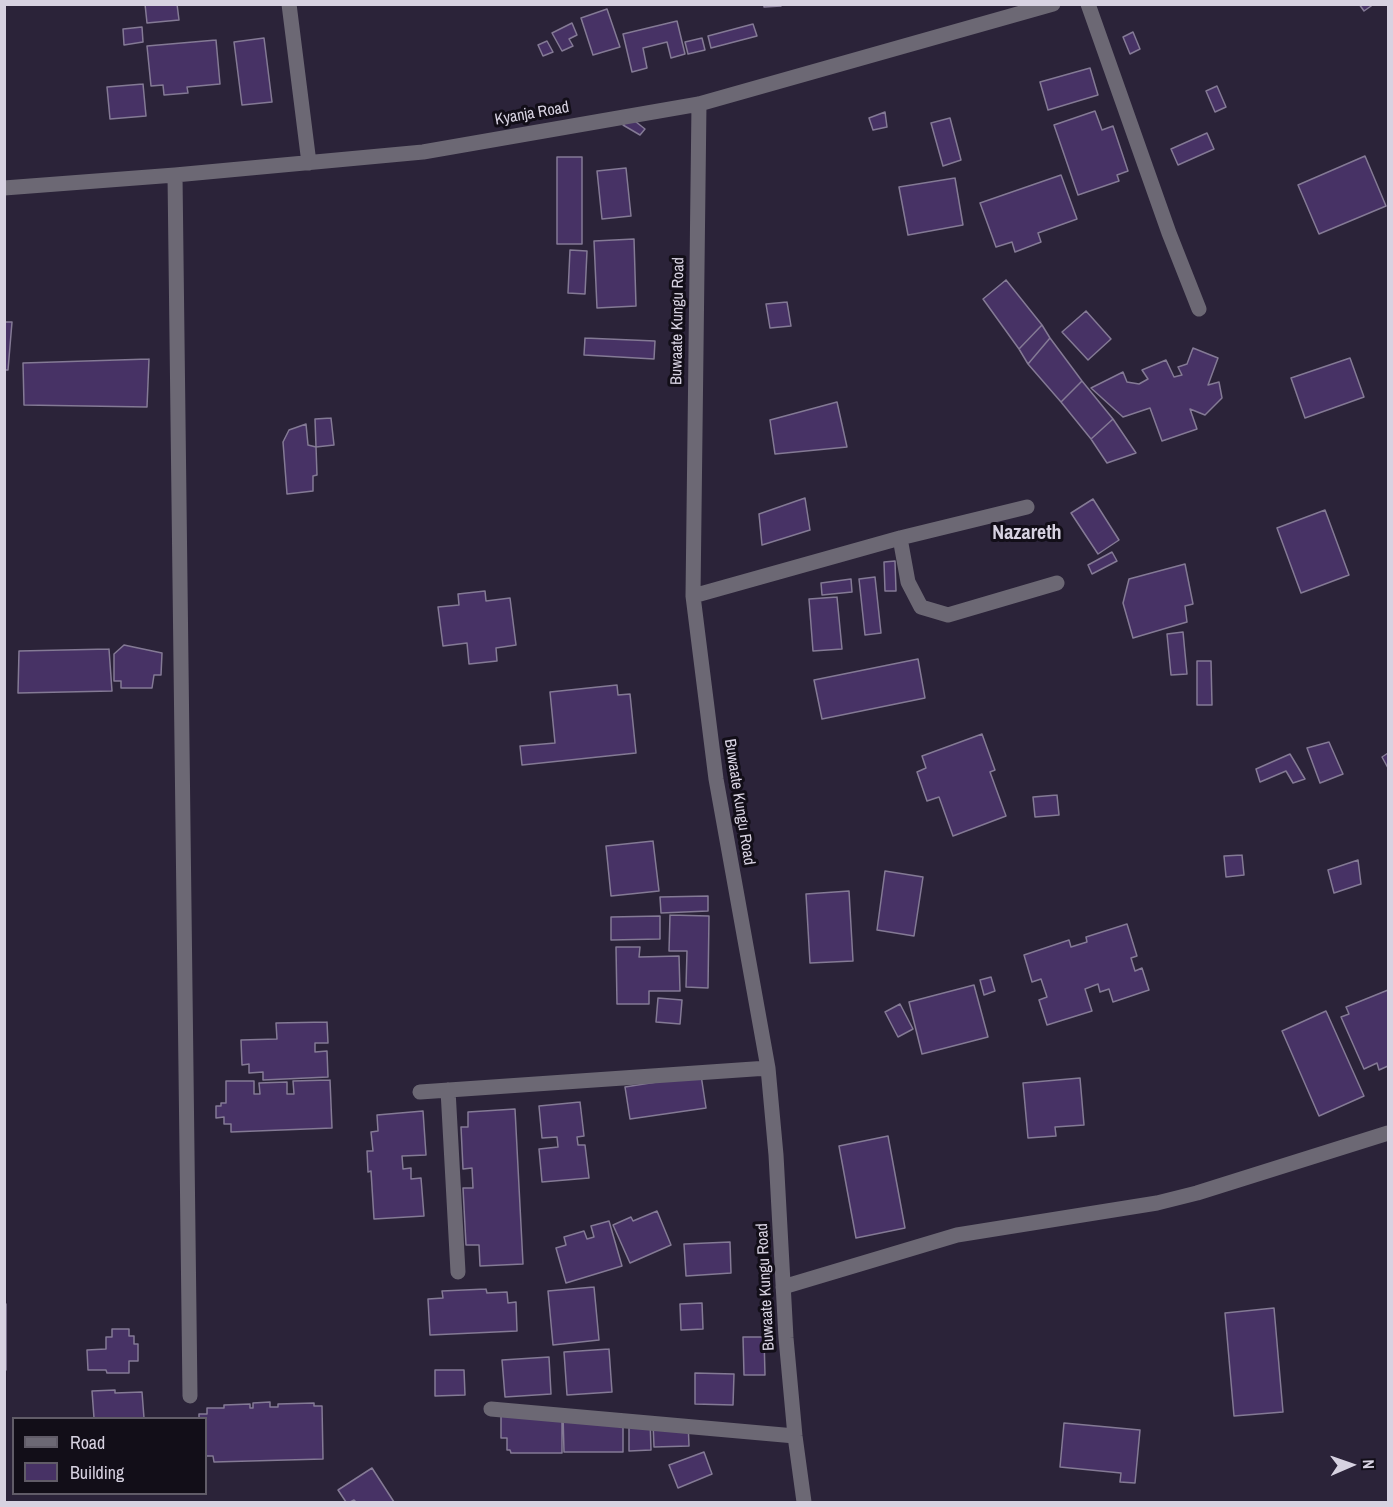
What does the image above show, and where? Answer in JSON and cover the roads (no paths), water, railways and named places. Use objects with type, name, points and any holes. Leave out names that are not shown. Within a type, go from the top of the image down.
[{"type":"street","points":[[289,4],[309,163]]},
{"type":"street","name":"Kyanja Road","points":[[4,188],[423,152],[699,104],[1053,4]]},
{"type":"street","points":[[1088,4],[1169,233],[1199,309]]},
{"type":"street","name":"Buwaate Kungu Road","points":[[699,104],[693,596],[716,779],[768,1068],[776,1155],[786,1338],[804,1503]]},
{"type":"street","points":[[175,175],[190,1396]]},
{"type":"street","points":[[693,596],[900,538],[1027,507]]},
{"type":"street","points":[[900,538],[908,582],[921,608],[948,615],[1057,583]]},
{"type":"street","points":[[420,1092],[768,1068]]},
{"type":"street","points":[[448,1090],[458,1272]]},
{"type":"street","points":[[783,1287],[957,1235],[1157,1203],[1197,1193],[1389,1133]]},
{"type":"street","points":[[491,1409],[795,1436]]},
{"type":"district","name":"Nazareth","points":[[1027,534]]}]
